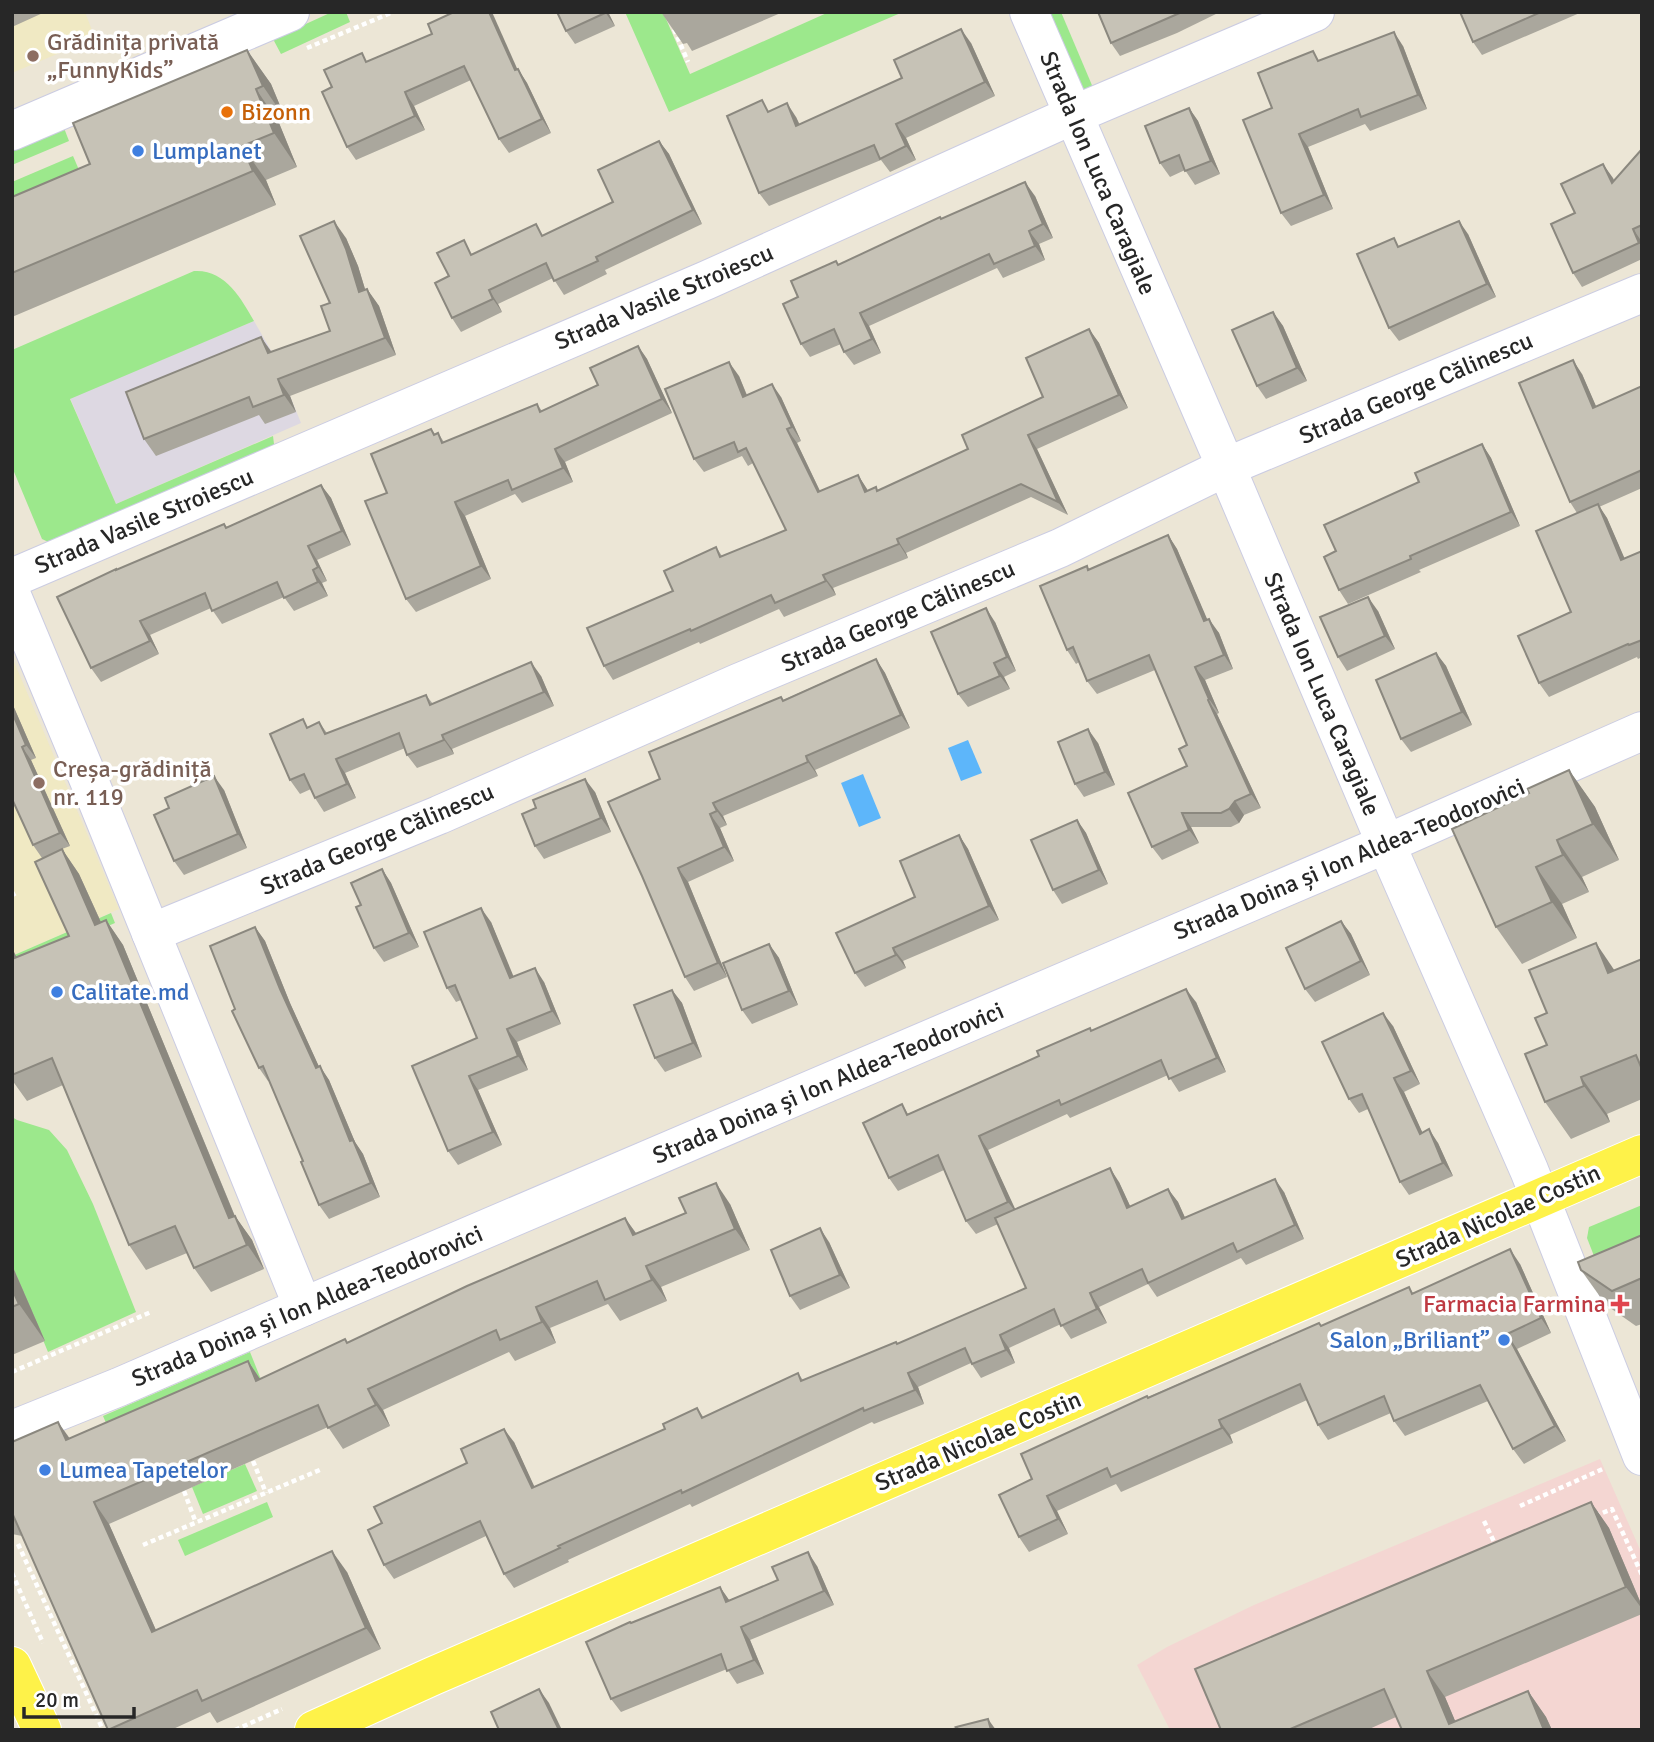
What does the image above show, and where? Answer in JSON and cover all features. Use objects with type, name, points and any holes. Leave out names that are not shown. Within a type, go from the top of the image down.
[{"type":"main road","name":"Strada Nicolae Costin","points":[[314,1730],[1642,1154]]},
{"type":"main road","points":[[12,1665],[42,1730]]},
{"type":"street","points":[[12,131],[290,12]]},
{"type":"street","name":"Strada Ion Luca Caragiale","points":[[1029,12],[1540,1199],[1642,1456]]},
{"type":"street","name":"Strada Vasile Stroiescu","points":[[12,578],[707,280],[1073,115],[1315,12]]},
{"type":"street","name":"Strada George Călinescu","points":[[151,933],[439,815],[738,682],[1060,548],[1226,467],[1642,293]]},
{"type":"street","points":[[12,596],[303,1307]]},
{"type":"street","name":"Strada Doina și Ion Aldea-Teodorovici","points":[[12,1430],[119,1387],[1386,844],[1642,731]]},
{"type":"path","points":[[672,25],[688,62]]},
{"type":"path","points":[[12,1372],[151,1312]]},
{"type":"path","points":[[253,1461],[267,1493]]},
{"type":"path","points":[[1520,1506],[1605,1468]]},
{"type":"path","points":[[143,1545],[322,1469]]},
{"type":"path","points":[[184,1491],[196,1523]]},
{"type":"path","points":[[1587,1519],[1612,1508],[1642,1575]]},
{"type":"path","points":[[1484,1521],[1499,1555]]},
{"type":"path","points":[[18,1544],[103,1730]]},
{"type":"shaded area","name":"Grădinița privată „FunnyKids”","points":[[12,12],[85,12],[95,38],[12,73]]},
{"type":"shaded area","points":[[254,321],[273,354],[301,423],[116,504],[70,398]]},
{"type":"shaded area","name":"Creșa-grădiniță nr. 119","points":[[12,657],[119,909],[12,956]]},
{"type":"shaded area","points":[[1600,1459],[1642,1554],[1642,1730],[1170,1730],[1137,1665],[1167,1647],[1254,1605]]},
{"type":"green space","points":[[332,12],[346,12],[350,22],[281,54],[273,39]]},
{"type":"green space","points":[[625,12],[663,12],[690,74],[829,12],[903,12],[669,112]]},
{"type":"green space","points":[[1050,12],[1061,12],[1094,90],[1084,90]]},
{"type":"green space","points":[[64,128],[69,141],[12,165],[12,150]]},
{"type":"green space","points":[[73,156],[89,193],[12,213],[12,182]]},
{"type":"green space","points":[[194,271],[215,275],[223,280],[231,287],[254,321],[70,399],[116,504],[273,436],[274,444],[267,458],[59,547],[42,539],[12,467],[12,350]]},
{"type":"green space","points":[[111,913],[115,923],[12,967],[12,956]]},
{"type":"green space","points":[[12,1117],[49,1130],[67,1150],[93,1204],[136,1312],[48,1352],[12,1265]]},
{"type":"green space","points":[[1642,1205],[1642,1281],[1603,1279],[1587,1238],[1589,1227]]},
{"type":"green space","points":[[250,1352],[262,1382],[116,1446],[103,1416]]},
{"type":"green space","points":[[245,1464],[257,1491],[203,1514],[192,1487]]},
{"type":"green space","points":[[267,1502],[273,1517],[185,1556],[178,1540]]},
{"type":"water","points":[[968,740],[982,773],[961,781],[948,748]]},
{"type":"water","points":[[863,774],[881,818],[859,827],[841,783]]},
{"type":"building","points":[[454,12],[489,12],[515,70],[518,69],[542,119],[499,139],[464,66],[405,92],[415,116],[347,147],[322,92],[332,87],[324,70],[362,53],[366,62],[432,34],[428,24]]},
{"type":"building","points":[[557,12],[605,12],[605,13],[566,31]]},
{"type":"building","points":[[1098,12],[1182,12],[1111,43]]},
{"type":"building","points":[[1460,12],[1541,12],[1473,42]]},
{"type":"building","points":[[961,29],[985,82],[896,124],[906,146],[880,159],[874,145],[759,193],[727,116],[762,100],[768,112],[787,103],[796,126],[902,78],[894,60]]},
{"type":"building","points":[[1394,32],[1418,95],[1361,117],[1358,109],[1299,134],[1324,195],[1281,213],[1243,120],[1272,108],[1258,73],[1313,51],[1318,61]]},
{"type":"building","points":[[247,50],[263,86],[256,89],[274,133],[242,146],[253,171],[12,273],[12,197],[90,164],[73,123]]},
{"type":"building","points":[[1189,108],[1211,161],[1185,171],[1179,155],[1160,163],[1145,126]]},
{"type":"building","points":[[659,141],[693,210],[596,257],[598,261],[554,281],[546,263],[489,290],[493,299],[452,318],[435,283],[449,276],[437,253],[464,240],[471,255],[536,224],[542,236],[613,202],[598,170]]},
{"type":"building","points":[[1642,149],[1642,225],[1633,229],[1639,243],[1573,273],[1551,224],[1575,213],[1561,184],[1603,164],[1612,183]]},
{"type":"building","points":[[1025,182],[1043,224],[1029,231],[1035,246],[994,264],[989,254],[860,313],[872,339],[844,352],[834,329],[801,344],[783,304],[798,297],[791,281],[836,261],[838,265],[940,217],[941,219]]},
{"type":"building","points":[[334,221],[359,292],[367,289],[385,338],[278,379],[284,395],[253,407],[249,397],[144,439],[126,392],[261,337],[268,353],[330,331],[321,306],[330,303],[300,236]]},
{"type":"building","points":[[1459,221],[1487,284],[1389,328],[1357,254],[1394,238],[1398,247]]},
{"type":"building","points":[[1273,312],[1297,368],[1257,386],[1232,330]]},
{"type":"building","points":[[1089,329],[1119,395],[1028,435],[1058,502],[1021,484],[897,539],[899,544],[823,575],[826,581],[775,603],[771,595],[604,666],[587,628],[673,591],[664,571],[716,547],[720,557],[786,530],[746,448],[738,452],[734,442],[694,459],[665,389],[729,362],[743,397],[772,384],[792,427],[787,429],[818,492],[858,475],[865,492],[876,487],[877,491],[968,449],[962,435],[1043,397],[1026,358]]},
{"type":"building","points":[[638,346],[662,399],[555,449],[563,468],[512,490],[508,480],[455,502],[481,566],[406,599],[365,501],[387,493],[371,454],[431,429],[434,435],[438,433],[442,443],[537,404],[540,412],[598,385],[590,368]]},
{"type":"building","points":[[1573,360],[1593,408],[1642,386],[1642,470],[1570,502],[1519,383]]},
{"type":"building","points":[[1482,444],[1511,512],[1339,590],[1324,557],[1336,551],[1324,525],[1419,482],[1415,473]]},
{"type":"building","points":[[321,485],[342,531],[308,546],[318,567],[313,570],[318,582],[284,598],[277,582],[212,611],[205,593],[140,621],[150,641],[91,668],[57,597],[116,569],[224,524],[226,528]]},
{"type":"building","points":[[1598,504],[1621,560],[1642,551],[1642,640],[1539,683],[1518,636],[1571,612],[1536,531]]},
{"type":"building","points":[[1168,535],[1204,621],[1209,619],[1224,655],[1195,667],[1251,794],[1235,801],[1229,809],[1221,813],[1182,813],[1189,830],[1152,847],[1128,793],[1187,766],[1179,749],[1187,745],[1149,655],[1087,681],[1073,647],[1067,650],[1040,586],[1087,566],[1088,570]]},
{"type":"building","points":[[1368,597],[1385,636],[1338,657],[1320,617]]},
{"type":"building","points":[[986,608],[1007,657],[994,663],[1000,676],[958,694],[931,632]]},
{"type":"building","points":[[1436,653],[1462,712],[1401,739],[1376,680]]},
{"type":"building","points":[[876,659],[901,715],[806,756],[808,762],[713,803],[717,811],[710,814],[724,847],[678,868],[718,963],[685,977],[608,802],[660,779],[649,752],[781,697],[783,701]]},
{"type":"building","points":[[531,662],[544,692],[442,735],[444,740],[407,755],[399,733],[336,759],[347,784],[315,798],[304,774],[290,780],[270,734],[303,719],[307,728],[319,722],[325,734],[426,695],[430,705]]},
{"type":"building","points":[[12,712],[26,745],[22,747],[60,833],[33,845],[12,799]]},
{"type":"building","points":[[1088,729],[1105,772],[1075,784],[1058,742]]},
{"type":"building","points":[[1569,770],[1593,824],[1557,840],[1563,855],[1536,867],[1552,902],[1496,927],[1452,829],[1529,793],[1527,789]]},
{"type":"building","points":[[214,776],[238,834],[174,861],[154,815],[169,808],[165,798]]},
{"type":"building","points":[[585,779],[601,818],[535,846],[522,814],[536,808],[533,800]]},
{"type":"building","points":[[1077,820],[1099,870],[1053,890],[1031,840]]},
{"type":"building","points":[[959,835],[989,906],[893,948],[896,955],[855,973],[836,933],[915,897],[900,861]]},
{"type":"building","points":[[62,849],[95,925],[106,920],[229,1218],[235,1216],[247,1245],[194,1268],[175,1226],[129,1245],[52,1058],[12,1075],[12,959],[69,936],[35,862]]},
{"type":"building","points":[[382,869],[409,933],[374,948],[356,907],[361,905],[351,883]]},
{"type":"building","points":[[481,908],[510,978],[535,968],[552,1011],[507,1029],[518,1056],[469,1076],[493,1132],[448,1151],[412,1066],[477,1038],[455,985],[447,988],[424,932]]},
{"type":"building","points":[[1341,921],[1361,961],[1305,989],[1286,948]]},
{"type":"building","points":[[255,927],[280,989],[316,1068],[320,1066],[350,1141],[353,1140],[371,1183],[319,1205],[263,1066],[259,1068],[232,1011],[235,1009],[210,946]]},
{"type":"building","points":[[1596,943],[1608,973],[1642,959],[1642,1066],[1636,1055],[1581,1077],[1584,1086],[1545,1102],[1525,1054],[1547,1045],[1535,1018],[1547,1013],[1529,970]]},
{"type":"building","points":[[769,944],[789,991],[742,1010],[723,963]]},
{"type":"building","points":[[1186,989],[1217,1058],[1169,1079],[1161,1060],[1061,1105],[1059,1100],[979,1136],[1008,1202],[966,1221],[938,1155],[889,1178],[863,1123],[902,1104],[907,1115],[1039,1056],[1037,1051],[1090,1028],[1091,1031]]},
{"type":"building","points":[[672,990],[693,1043],[655,1058],[634,1005]]},
{"type":"building","points":[[1383,1013],[1411,1071],[1394,1078],[1420,1134],[1429,1129],[1443,1163],[1400,1182],[1362,1094],[1349,1099],[1322,1042]]},
{"type":"building","points":[[1110,1168],[1127,1208],[1168,1189],[1182,1219],[1275,1179],[1295,1225],[1237,1252],[1233,1243],[1148,1283],[1142,1269],[1090,1293],[1097,1309],[1061,1326],[1054,1309],[1000,1335],[1006,1350],[972,1364],[965,1348],[908,1373],[915,1390],[864,1411],[863,1408],[682,1493],[681,1490],[558,1546],[560,1548],[504,1574],[480,1521],[384,1565],[368,1530],[382,1523],[374,1507],[467,1463],[461,1449],[504,1429],[532,1488],[665,1429],[663,1424],[697,1408],[702,1418],[798,1373],[801,1381],[896,1342],[897,1344],[1026,1288],[995,1218]]},
{"type":"building","points":[[716,1183],[735,1229],[646,1266],[652,1280],[605,1300],[597,1281],[536,1307],[542,1322],[500,1340],[496,1330],[368,1389],[376,1405],[328,1428],[318,1405],[94,1502],[152,1632],[332,1551],[366,1628],[202,1701],[197,1690],[108,1730],[12,1515],[12,1442],[58,1422],[66,1440],[248,1361],[256,1381],[345,1339],[347,1343],[467,1286],[625,1218],[633,1235],[686,1213],[679,1198]]},
{"type":"building","points":[[820,1228],[840,1275],[790,1296],[771,1250]]},
{"type":"building","points":[[1642,1235],[1642,1278],[1612,1291],[1581,1270],[1578,1262]]},
{"type":"building","points":[[1510,1249],[1541,1318],[1507,1334],[1555,1426],[1513,1449],[1480,1385],[1394,1421],[1384,1396],[1318,1425],[1300,1384],[1219,1420],[1222,1428],[1111,1477],[1107,1468],[1047,1496],[1058,1519],[1019,1537],[999,1495],[1032,1479],[1021,1454],[1147,1396],[1148,1398],[1319,1323],[1321,1326],[1409,1287],[1412,1294]]},
{"type":"building","points":[[12,1289],[19,1304],[12,1307]]},
{"type":"building","points":[[1591,1502],[1626,1587],[1427,1671],[1449,1724],[1528,1691],[1544,1730],[1402,1730],[1384,1689],[1288,1730],[1221,1730],[1195,1669]]},
{"type":"building","points":[[808,1552],[824,1591],[741,1627],[754,1660],[727,1671],[721,1654],[611,1699],[586,1642],[720,1587],[726,1602],[778,1580],[772,1567]]},
{"type":"building","points":[[539,1689],[559,1730],[499,1730],[491,1712]]},
{"type":"building","points":[[988,1719],[991,1730],[950,1730],[956,1727]]},
{"type":"place","name":"Grădinița privată „FunnyKids”","points":[[33,56]]},
{"type":"place","name":"Bizonn","points":[[227,112]]},
{"type":"place","name":"Lumplanet","points":[[138,151]]},
{"type":"place","name":"Creșa-grădiniță nr. 119","points":[[39,783]]},
{"type":"place","name":"Calitate.md","points":[[57,992]]},
{"type":"place","name":"Farmacia Farmina","points":[[1620,1304]]},
{"type":"place","name":"Salon „Briliant”","points":[[1504,1340]]},
{"type":"place","name":"Lumea Tapetelor","points":[[45,1470]]}]
